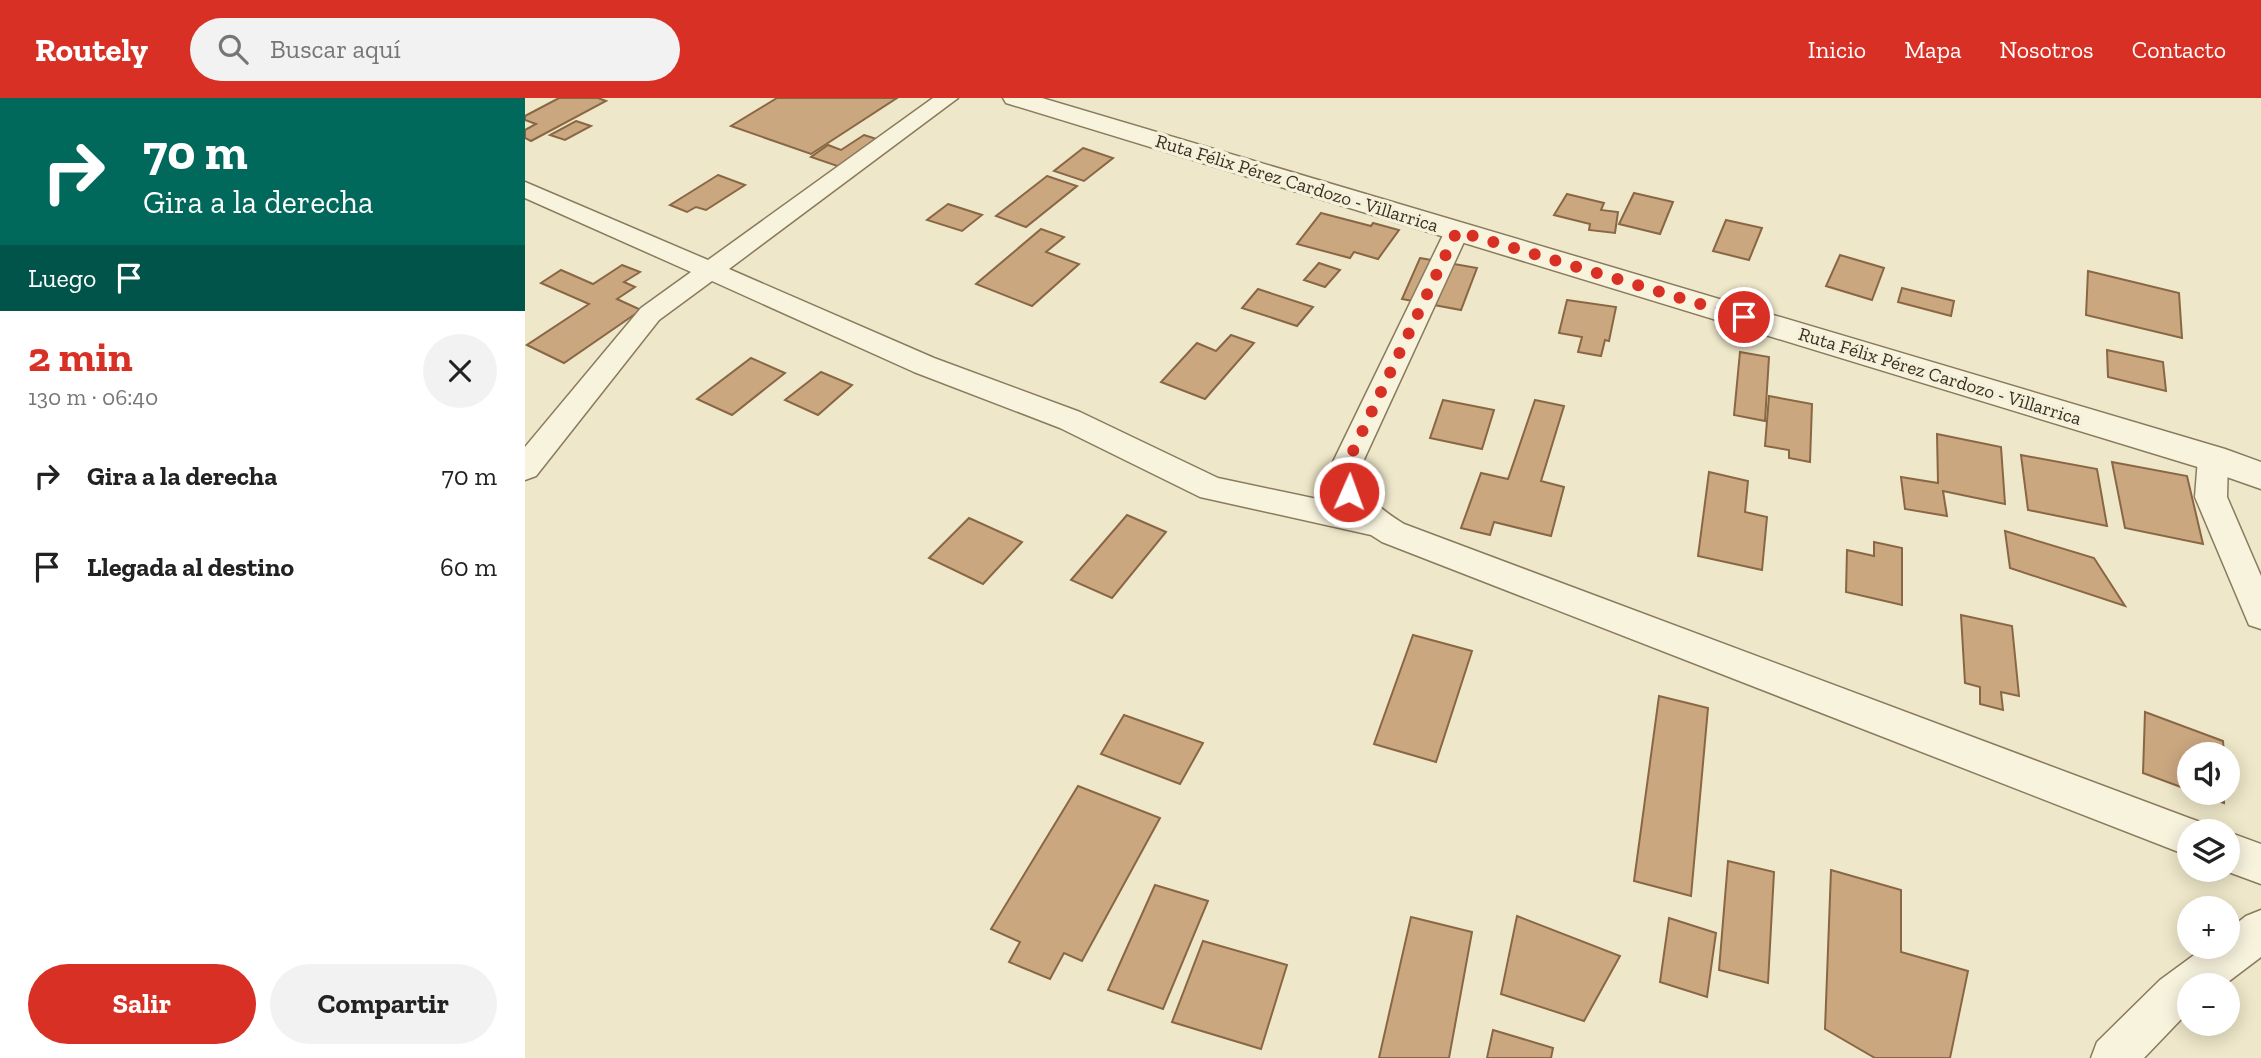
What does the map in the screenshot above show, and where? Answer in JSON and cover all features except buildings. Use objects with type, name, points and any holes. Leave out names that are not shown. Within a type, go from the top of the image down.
[{"type":"street","points":[[525,468],[650,314],[947,98]]},
{"type":"street","name":"Ruta Félix Pérez Cardozo - Villarrica","points":[[1015,98],[2213,458],[2261,476]]},
{"type":"street","points":[[525,189],[923,365],[1070,419],[1211,489],[1378,524]]},
{"type":"street","points":[[1457,231],[1346,466],[1349,492],[1365,515],[1392,533],[2177,832]]},
{"type":"street","points":[[2213,458],[2211,496],[2261,615]]},
{"type":"street","points":[[2240,856],[2261,864]]},
{"type":"street","points":[[2113,1058],[2175,995],[2261,931]]},
{"type":"route","points":[[1349,492],[1346,466],[1457,231],[1744,317]]}]
